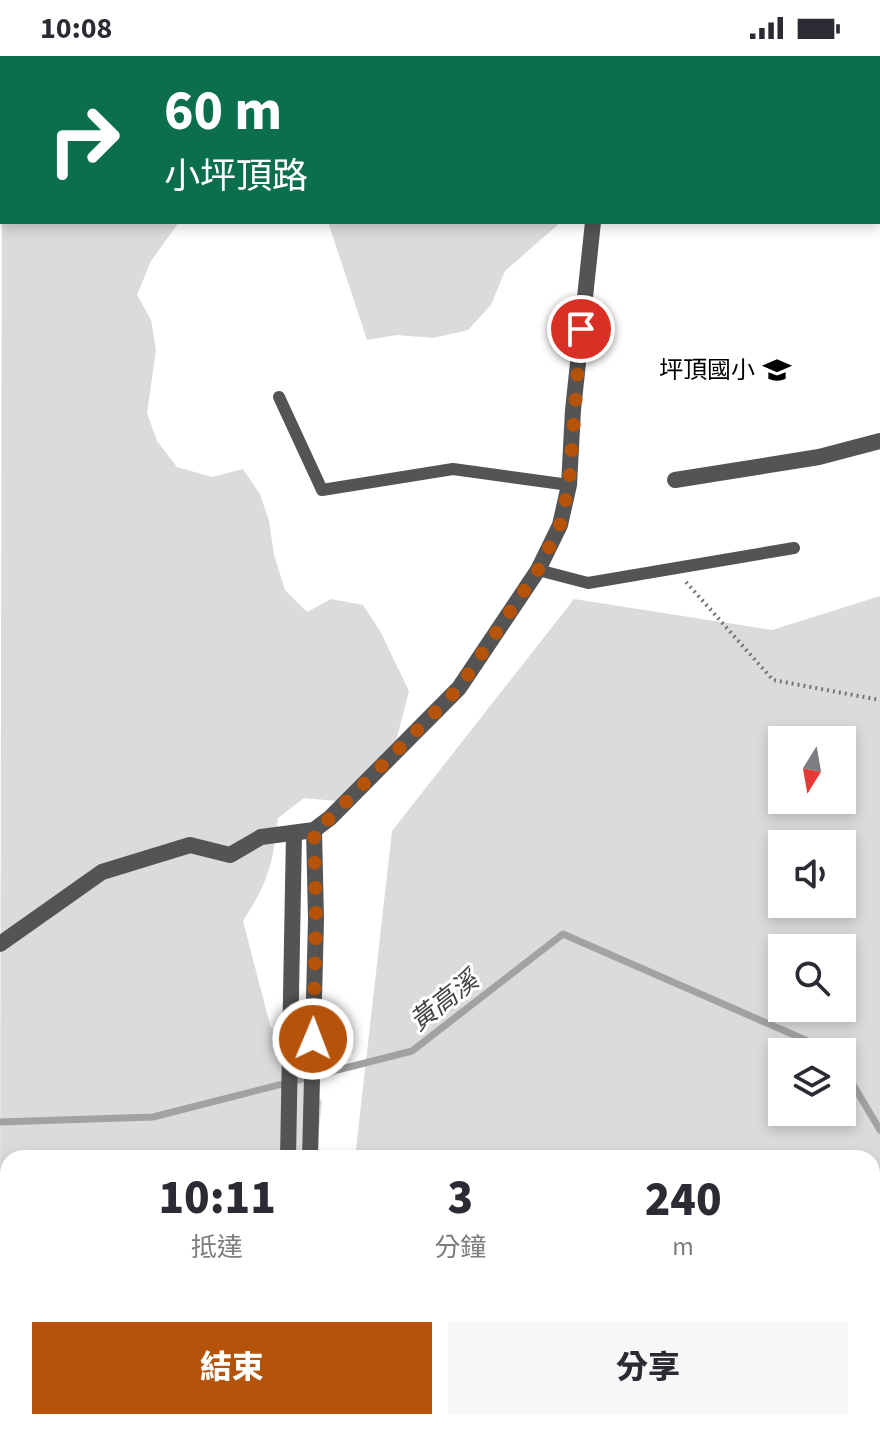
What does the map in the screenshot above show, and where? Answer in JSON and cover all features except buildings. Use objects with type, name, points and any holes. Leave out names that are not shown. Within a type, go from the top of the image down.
[{"type":"street","points":[[0,944],[102,872],[190,845],[230,855],[261,837],[314,830],[330,818],[459,688],[538,570],[560,525],[569,485],[573,410],[593,224]]},
{"type":"street","points":[[675,480],[819,457],[880,441]]},
{"type":"street","points":[[310,1150],[316,919],[314,830]]},
{"type":"street","points":[[288,1150],[294,833]]},
{"type":"lane","points":[[279,397],[322,490],[453,469],[569,485]]},
{"type":"lane","points":[[538,570],[588,583],[794,548]]},
{"type":"path","points":[[674,569],[773,680],[880,700]]},
{"type":"shaded area","points":[[2,224],[178,224],[151,261],[137,295],[151,320],[156,350],[147,413],[157,441],[177,467],[212,477],[243,469],[260,494],[285,590],[307,612],[331,599],[363,605],[380,631],[409,691],[392,757],[336,801],[304,798],[278,818],[268,872],[243,921],[270,1025],[295,1066],[322,1101],[318,1140],[311,1150],[0,1150]]},
{"type":"shaded area","points":[[329,224],[559,224],[505,271],[491,305],[468,330],[433,338],[397,335],[367,340]]},
{"type":"shaded area","points":[[880,596],[880,1150],[356,1150],[392,831],[574,599],[772,630]]},
{"type":"waterway","name":"黃高溪","points":[[0,1122],[153,1117],[412,1051],[563,934],[801,1038]]},
{"type":"waterway","name":"黃高溪","points":[[856,1090],[880,1130]]},
{"type":"place","name":"坪頂國小","points":[[777,370]]},
{"type":"route","points":[[313,1039],[316,919],[314,830],[330,818],[459,688],[538,570],[560,525],[569,485],[581,329]]}]
